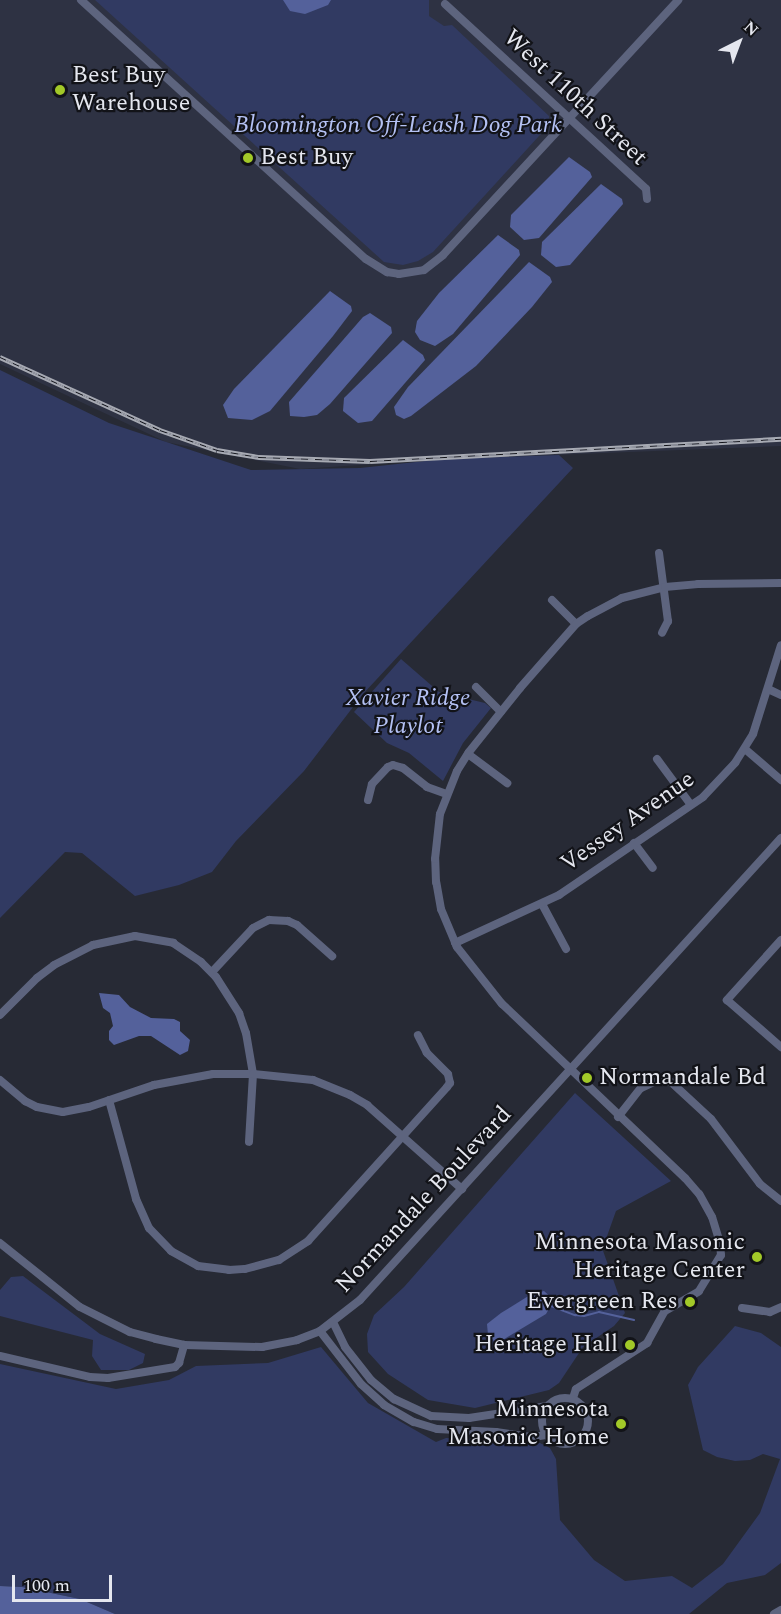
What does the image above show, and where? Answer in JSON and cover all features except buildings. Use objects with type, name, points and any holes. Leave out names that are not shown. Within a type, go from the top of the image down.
[{"type":"street","points":[[81,0],[376,266],[393,273],[423,270],[443,255],[678,0]]},
{"type":"street","name":"West 110th Street","points":[[445,4],[646,189],[647,199]]},
{"type":"street","points":[[659,553],[668,621],[662,633]]},
{"type":"street","points":[[573,1398],[576,1389],[647,1343],[665,1311],[699,1291],[721,1255],[714,1223],[699,1194],[502,1004],[455,943],[441,909],[435,859],[436,837],[446,794],[468,754],[501,712],[576,624],[604,605],[665,587],[698,584],[781,583]]},
{"type":"street","points":[[552,600],[576,624]]},
{"type":"street","name":"Vessey Avenue","points":[[455,943],[542,904],[710,790],[745,749],[760,719],[781,645]]},
{"type":"street","points":[[476,687],[501,712]]},
{"type":"street","points":[[768,689],[781,695]]},
{"type":"street","points":[[745,749],[781,780]]},
{"type":"street","points":[[468,754],[507,783]]},
{"type":"street","points":[[657,759],[691,805]]},
{"type":"street","points":[[368,800],[372,784],[388,766],[393,765],[403,768],[427,787],[446,794]]},
{"type":"street","name":"Normandale Boulevard","points":[[0,1243],[58,1290],[105,1320],[130,1332],[184,1345],[262,1347],[297,1340],[320,1331],[360,1300],[781,838]]},
{"type":"street","points":[[634,843],[654,868]]},
{"type":"street","points":[[542,904],[566,949]]},
{"type":"street","points":[[212,972],[253,928],[270,920],[288,921],[297,925],[332,956]]},
{"type":"street","points":[[0,1015],[21,992],[54,964],[93,945],[114,939],[148,936],[184,949],[212,972],[229,994],[246,1033],[253,1074],[249,1142]]},
{"type":"street","points":[[781,940],[727,1000],[781,1047]]},
{"type":"street","points":[[109,1100],[136,1200],[149,1228],[177,1255],[198,1266],[213,1269],[245,1269],[279,1260],[294,1251],[321,1228],[450,1083],[448,1074],[427,1053],[418,1035]]},
{"type":"street","points":[[0,1080],[26,1101],[50,1110],[76,1111],[183,1078],[253,1074],[294,1077],[332,1087],[367,1105],[462,1189]]},
{"type":"street","points":[[618,1116],[641,1088],[654,1082],[671,1082],[711,1119],[760,1184],[781,1201]]},
{"type":"street","points":[[742,1308],[760,1312],[781,1307]]},
{"type":"street","points":[[333,1323],[345,1347],[371,1380],[394,1399],[431,1416],[469,1419],[547,1406],[556,1400],[573,1398],[584,1408],[588,1418],[582,1437],[566,1444],[556,1442],[546,1435],[542,1425],[542,1414],[547,1406]]},
{"type":"street","points":[[320,1331],[361,1384],[384,1405],[414,1422],[437,1429],[496,1431],[533,1437],[546,1435]]},
{"type":"street","points":[[0,1356],[90,1377],[108,1377],[175,1367],[179,1363],[184,1345]]},
{"type":"street","points":[[774,1614],[781,1610]]},
{"type":"shaded area","points":[[0,0],[781,0],[781,446],[450,459],[300,469],[166,442],[0,364]]},
{"type":"shaded area","points":[[283,0],[331,0],[328,5],[305,14],[290,11]]},
{"type":"shaded area","points":[[569,157],[590,172],[592,177],[539,238],[524,240],[510,227],[511,215]]},
{"type":"shaded area","points":[[601,184],[622,199],[623,204],[570,265],[556,267],[541,255],[542,242]]},
{"type":"shaded area","points":[[498,235],[519,250],[520,255],[453,334],[435,346],[420,340],[415,332],[417,321],[439,293]]},
{"type":"shaded area","points":[[529,262],[550,277],[552,282],[532,307],[476,366],[411,416],[404,419],[396,415],[394,407],[408,387]]},
{"type":"shaded area","points":[[330,291],[351,306],[352,311],[333,336],[270,411],[252,420],[228,418],[223,405],[234,389]]},
{"type":"shaded area","points":[[370,313],[391,327],[392,333],[330,404],[317,415],[290,416],[289,402],[363,317]]},
{"type":"shaded area","points":[[403,340],[423,355],[425,360],[372,421],[358,423],[343,411],[344,398]]},
{"type":"shaded area","points":[[99,993],[119,995],[130,1007],[151,1018],[174,1019],[180,1022],[180,1031],[190,1040],[188,1051],[180,1055],[151,1036],[139,1036],[114,1045],[109,1040],[109,1031],[113,1026],[110,1013],[103,1008]]},
{"type":"shaded area","points":[[544,1291],[554,1300],[546,1314],[501,1341],[495,1342],[488,1335],[487,1324],[501,1313],[530,1295]]},
{"type":"shaded area","points":[[0,1586],[22,1587],[80,1599],[115,1614],[0,1614]]},
{"type":"green space","name":"Bloomington Off-Leash Dog Park","points":[[95,0],[429,0],[429,16],[444,26],[452,25],[549,116],[549,125],[433,252],[418,261],[403,265],[384,262]]},
{"type":"green space","points":[[0,370],[109,423],[251,470],[360,468],[444,459],[559,455],[573,468],[363,694],[304,771],[236,841],[212,872],[179,885],[135,896],[82,853],[65,852],[0,918]]},
{"type":"green space","name":"Xavier Ridge Playlot","points":[[401,659],[439,692],[485,703],[491,708],[463,743],[443,781],[409,753],[387,743],[354,712]]},
{"type":"green space","points":[[575,1093],[671,1181],[616,1211],[606,1239],[601,1245],[625,1313],[614,1326],[583,1347],[559,1383],[549,1390],[475,1408],[428,1400],[388,1374],[368,1352],[367,1334],[374,1315],[404,1287]]},
{"type":"green space","points":[[23,1276],[100,1334],[145,1354],[143,1363],[129,1370],[101,1370],[92,1356],[93,1340],[0,1316],[0,1290],[11,1277]]},
{"type":"green space","points":[[735,1326],[761,1333],[781,1347],[781,1563],[765,1575],[727,1583],[689,1614],[115,1614],[80,1599],[22,1587],[0,1586],[0,1364],[116,1389],[169,1380],[196,1366],[268,1363],[321,1347],[368,1403],[436,1442],[446,1438],[517,1441],[540,1443],[550,1448],[556,1459],[560,1520],[594,1560],[625,1581],[672,1576],[692,1588],[723,1564],[760,1513],[780,1459],[763,1454],[750,1460],[735,1461],[717,1457],[703,1450],[688,1385],[698,1367]]},
{"type":"waterway","points":[[551,1306],[575,1315],[584,1316],[599,1312],[634,1320]]},
{"type":"railway","points":[[0,357],[160,430],[217,450],[259,457],[370,461],[781,439]]},
{"type":"place","name":"Best Buy Warehouse","points":[[60,90]]},
{"type":"place","name":"Best Buy","points":[[248,158]]},
{"type":"place","name":"Normandale Bd","points":[[587,1078]]},
{"type":"place","name":"Minnesota Masonic Heritage Center","points":[[757,1257]]},
{"type":"place","name":"Evergreen Res","points":[[690,1302]]},
{"type":"place","name":"Heritage Hall","points":[[630,1345]]},
{"type":"place","name":"Minnesota Masonic Home","points":[[621,1424]]}]
